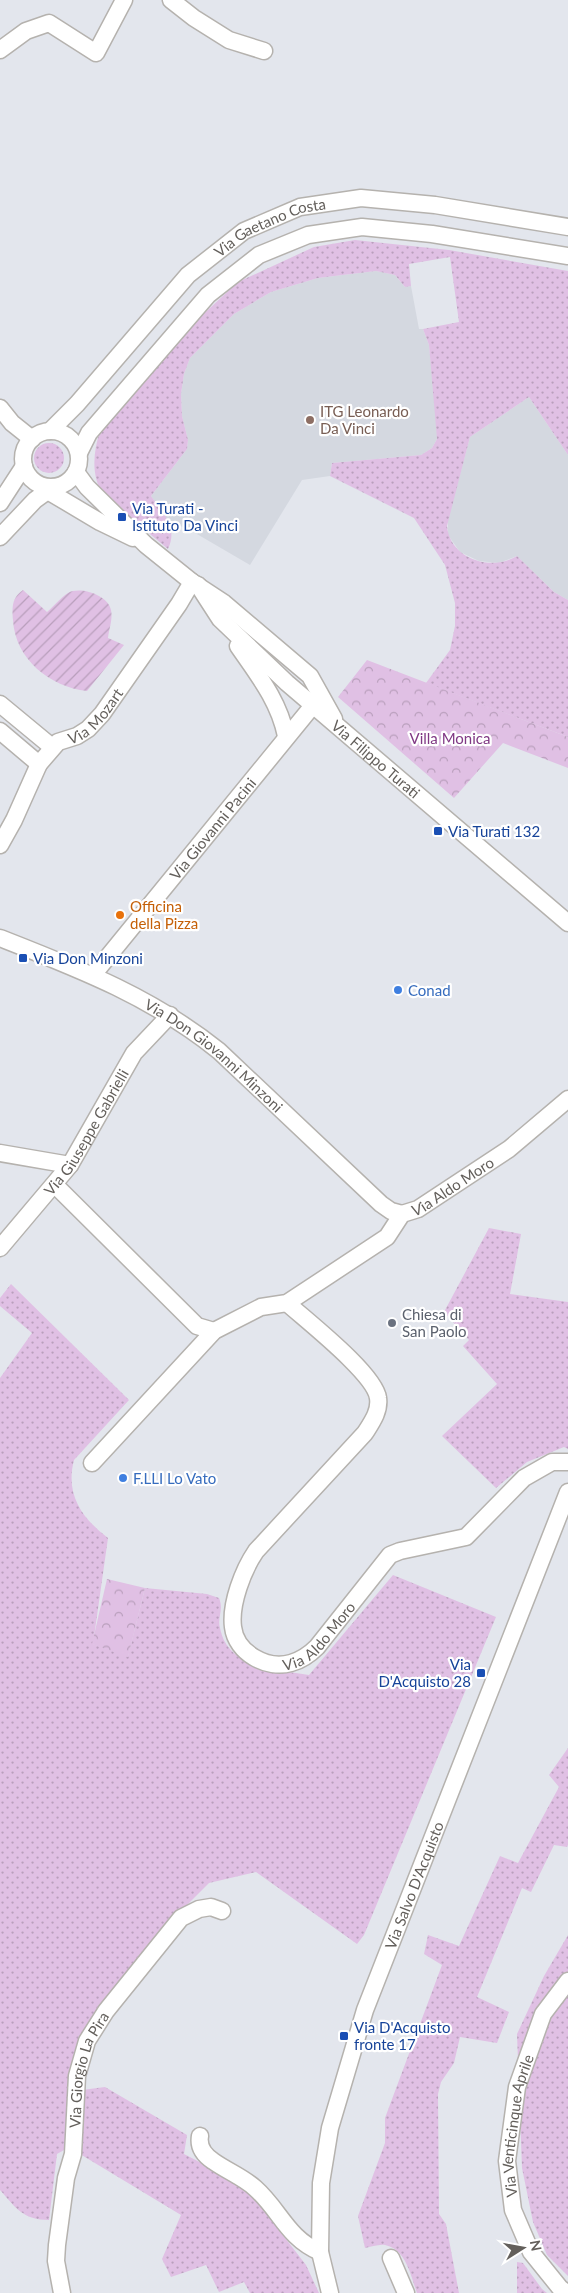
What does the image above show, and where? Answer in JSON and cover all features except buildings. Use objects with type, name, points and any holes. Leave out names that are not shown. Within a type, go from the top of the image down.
[{"type":"street","points":[[0,50],[26,31],[49,23],[96,53],[124,0]]},
{"type":"street","points":[[171,0],[194,18],[229,40],[264,51]]},
{"type":"street","name":"Via Gaetano Costa","points":[[50,431],[77,404],[188,275],[244,231],[300,207],[361,198],[435,205],[568,227]]},
{"type":"street","name":"Via Gaetano Costa","points":[[79,453],[89,433],[208,295],[259,256],[308,235],[362,227],[432,234],[568,256]]},
{"type":"street","points":[[0,408],[12,424],[32,439]]},
{"type":"street","points":[[0,537],[45,487],[62,485],[71,480],[76,472],[79,453],[75,444],[68,437],[50,431],[40,433],[26,446],[24,466],[28,475],[45,487],[146,545]]},
{"type":"street","points":[[0,503],[24,466]]},
{"type":"street","points":[[76,472],[87,487],[146,545],[195,584],[224,603],[310,676],[317,700]]},
{"type":"street","points":[[195,584],[275,700],[283,719],[286,736]]},
{"type":"street","name":"Via Mozart","points":[[0,845],[14,820],[39,764],[58,742],[77,736],[88,729],[102,714],[195,584]]},
{"type":"street","points":[[220,619],[317,700]]},
{"type":"street","name":"Via Filippo Turati","points":[[317,700],[336,724],[567,919]]},
{"type":"street","name":"Via Giovanni Pacini","points":[[93,975],[317,700]]},
{"type":"street","points":[[0,704],[52,747]]},
{"type":"street","points":[[0,730],[39,764]]},
{"type":"street","name":"Via Don Giovanni Minzoni","points":[[0,938],[93,975],[170,1015],[219,1051],[381,1204],[391,1211],[402,1214]]},
{"type":"street","name":"Via Giuseppe Gabrielli","points":[[0,1248],[70,1165],[134,1053],[170,1015]]},
{"type":"street","name":"Via Aldo Moro","points":[[92,1463],[214,1331],[261,1307],[287,1303],[387,1237],[402,1214],[418,1209],[510,1149],[568,1100]]},
{"type":"street","points":[[0,1153],[70,1165]]},
{"type":"street","points":[[55,1185],[197,1326],[214,1331]]},
{"type":"street","name":"Via Aldo Moro","points":[[287,1303],[366,1375],[376,1390],[378,1406],[374,1420],[365,1433],[247,1565],[241,1578],[232,1616],[233,1629],[237,1641],[245,1651],[254,1657],[280,1665],[292,1663],[306,1656],[317,1647],[390,1555],[400,1551],[466,1537],[524,1478],[552,1462],[568,1462]]},
{"type":"street","name":"Via Salvo D'Acquisto","points":[[330,2293],[320,2252],[321,2183],[330,2128],[366,2010],[568,1492]]},
{"type":"street","name":"Via Giorgio La Pira","points":[[62,2293],[56,2261],[57,2245],[66,2178],[73,2154],[77,2076],[87,2041],[106,2011],[180,1918],[199,1909],[211,1908],[222,1911]]},
{"type":"street","name":"Via Venticinque Aprile","points":[[568,1981],[543,2014],[517,2087],[508,2161],[513,2210],[532,2252],[560,2288],[568,2293]]},
{"type":"street","points":[[200,2136],[199,2142],[205,2154],[256,2188],[296,2238],[308,2247],[320,2252]]},
{"type":"street","points":[[391,2258],[406,2293]]},
{"type":"shaded area","name":"ITG Leonardo Da Vinci","points":[[376,271],[395,275],[405,287],[411,286],[419,329],[423,329],[429,345],[437,424],[437,439],[432,448],[421,455],[332,463],[330,476],[302,480],[250,565],[190,530],[168,521],[151,496],[187,449],[188,440],[182,416],[181,394],[184,374],[190,358],[234,314],[271,292],[318,278]]},
{"type":"shaded area","points":[[529,397],[568,455],[568,600],[554,592],[517,556],[499,563],[479,561],[460,552],[448,535],[448,519],[470,437]]},
{"type":"green space","points":[[355,240],[449,250],[568,271],[568,455],[529,397],[470,437],[447,526],[450,537],[456,547],[464,554],[473,559],[496,563],[507,561],[517,556],[554,592],[568,600],[568,737],[426,683],[450,650],[455,626],[455,603],[445,565],[414,518],[330,476],[332,463],[421,455],[432,448],[437,439],[429,345],[423,329],[459,322],[450,257],[409,264],[411,286],[405,287],[395,275],[376,271],[318,278],[271,292],[234,314],[190,358],[184,374],[181,394],[182,416],[188,440],[187,449],[151,496],[168,521],[171,541],[168,549],[103,495],[96,480],[94,464],[100,431],[183,333],[238,282],[314,247]]},
{"type":"green space","points":[[49,443],[60,447],[64,458],[60,469],[49,473],[38,469],[34,458],[38,447]]},
{"type":"green space","points":[[23,590],[47,612],[65,595],[73,591],[93,593],[105,600],[109,605],[112,617],[108,638],[124,645],[87,691],[60,684],[48,677],[37,669],[20,647],[15,634],[13,611],[15,599]]},
{"type":"green space","name":"Villa Monica","points":[[367,660],[568,737],[568,768],[503,743],[454,798],[338,697]]},
{"type":"green space","points":[[489,1228],[521,1234],[510,1294],[568,1302],[568,1449],[564,1447],[527,1462],[496,1488],[442,1436],[497,1384],[463,1346],[469,1340],[444,1312]]},
{"type":"green space","points":[[11,1284],[129,1400],[74,1460],[72,1473],[74,1495],[78,1505],[90,1522],[108,1538],[93,1644],[128,1656],[145,1588],[207,1594],[219,1598],[221,1606],[220,1628],[225,1642],[233,1652],[255,1665],[309,1675],[393,1575],[496,1617],[364,1935],[357,1944],[256,1872],[209,1883],[181,1911],[100,2012],[64,2150],[57,2154],[49,2220],[33,2218],[21,2212],[0,2190],[0,1378],[32,1333],[0,1306],[0,1298]]},
{"type":"green space","points":[[107,1579],[145,1588],[128,1657],[92,1644]]},
{"type":"green space","points":[[568,1748],[568,1845],[567,1847],[554,1845],[531,1892],[522,1888],[477,1997],[509,2012],[497,2043],[460,2037],[454,2063],[441,2082],[438,2094],[439,2214],[446,2224],[459,2293],[417,2293],[407,2264],[398,2252],[385,2245],[365,2248],[358,2216],[385,2143],[385,2118],[442,1965],[424,1954],[428,1935],[459,1946],[500,1856],[518,1863],[559,1787],[549,1775]]},
{"type":"green space","points":[[568,1935],[568,2276],[547,2255],[533,2222],[522,2168],[517,2034],[544,1976]]},
{"type":"green space","points":[[105,2087],[187,2135],[184,2154],[217,2171],[251,2194],[306,2265],[319,2293],[250,2293],[244,2282],[219,2292],[206,2265],[171,2277],[162,2259],[181,2215],[80,2154],[82,2090]]},
{"type":"green space","points":[[517,2262],[523,2263],[547,2293],[517,2293]]},
{"type":"place","name":"ITG Leonardo Da Vinci","points":[[310,420]]},
{"type":"place","name":"Via Turati - Istituto Da Vinci","points":[[122,517]]},
{"type":"place","name":"Via Turati 132","points":[[438,831]]},
{"type":"place","name":"Officina della Pizza","points":[[120,915]]},
{"type":"place","name":"Via Don Minzoni","points":[[23,958]]},
{"type":"place","name":"Conad","points":[[398,990]]},
{"type":"place","name":"Chiesa di San Paolo","points":[[392,1323]]},
{"type":"place","name":"F.LLI Lo Vato","points":[[123,1478]]},
{"type":"place","name":"Via D'Acquisto 28","points":[[481,1673]]},
{"type":"place","name":"Via D'Acquisto fronte 17","points":[[344,2036]]}]
